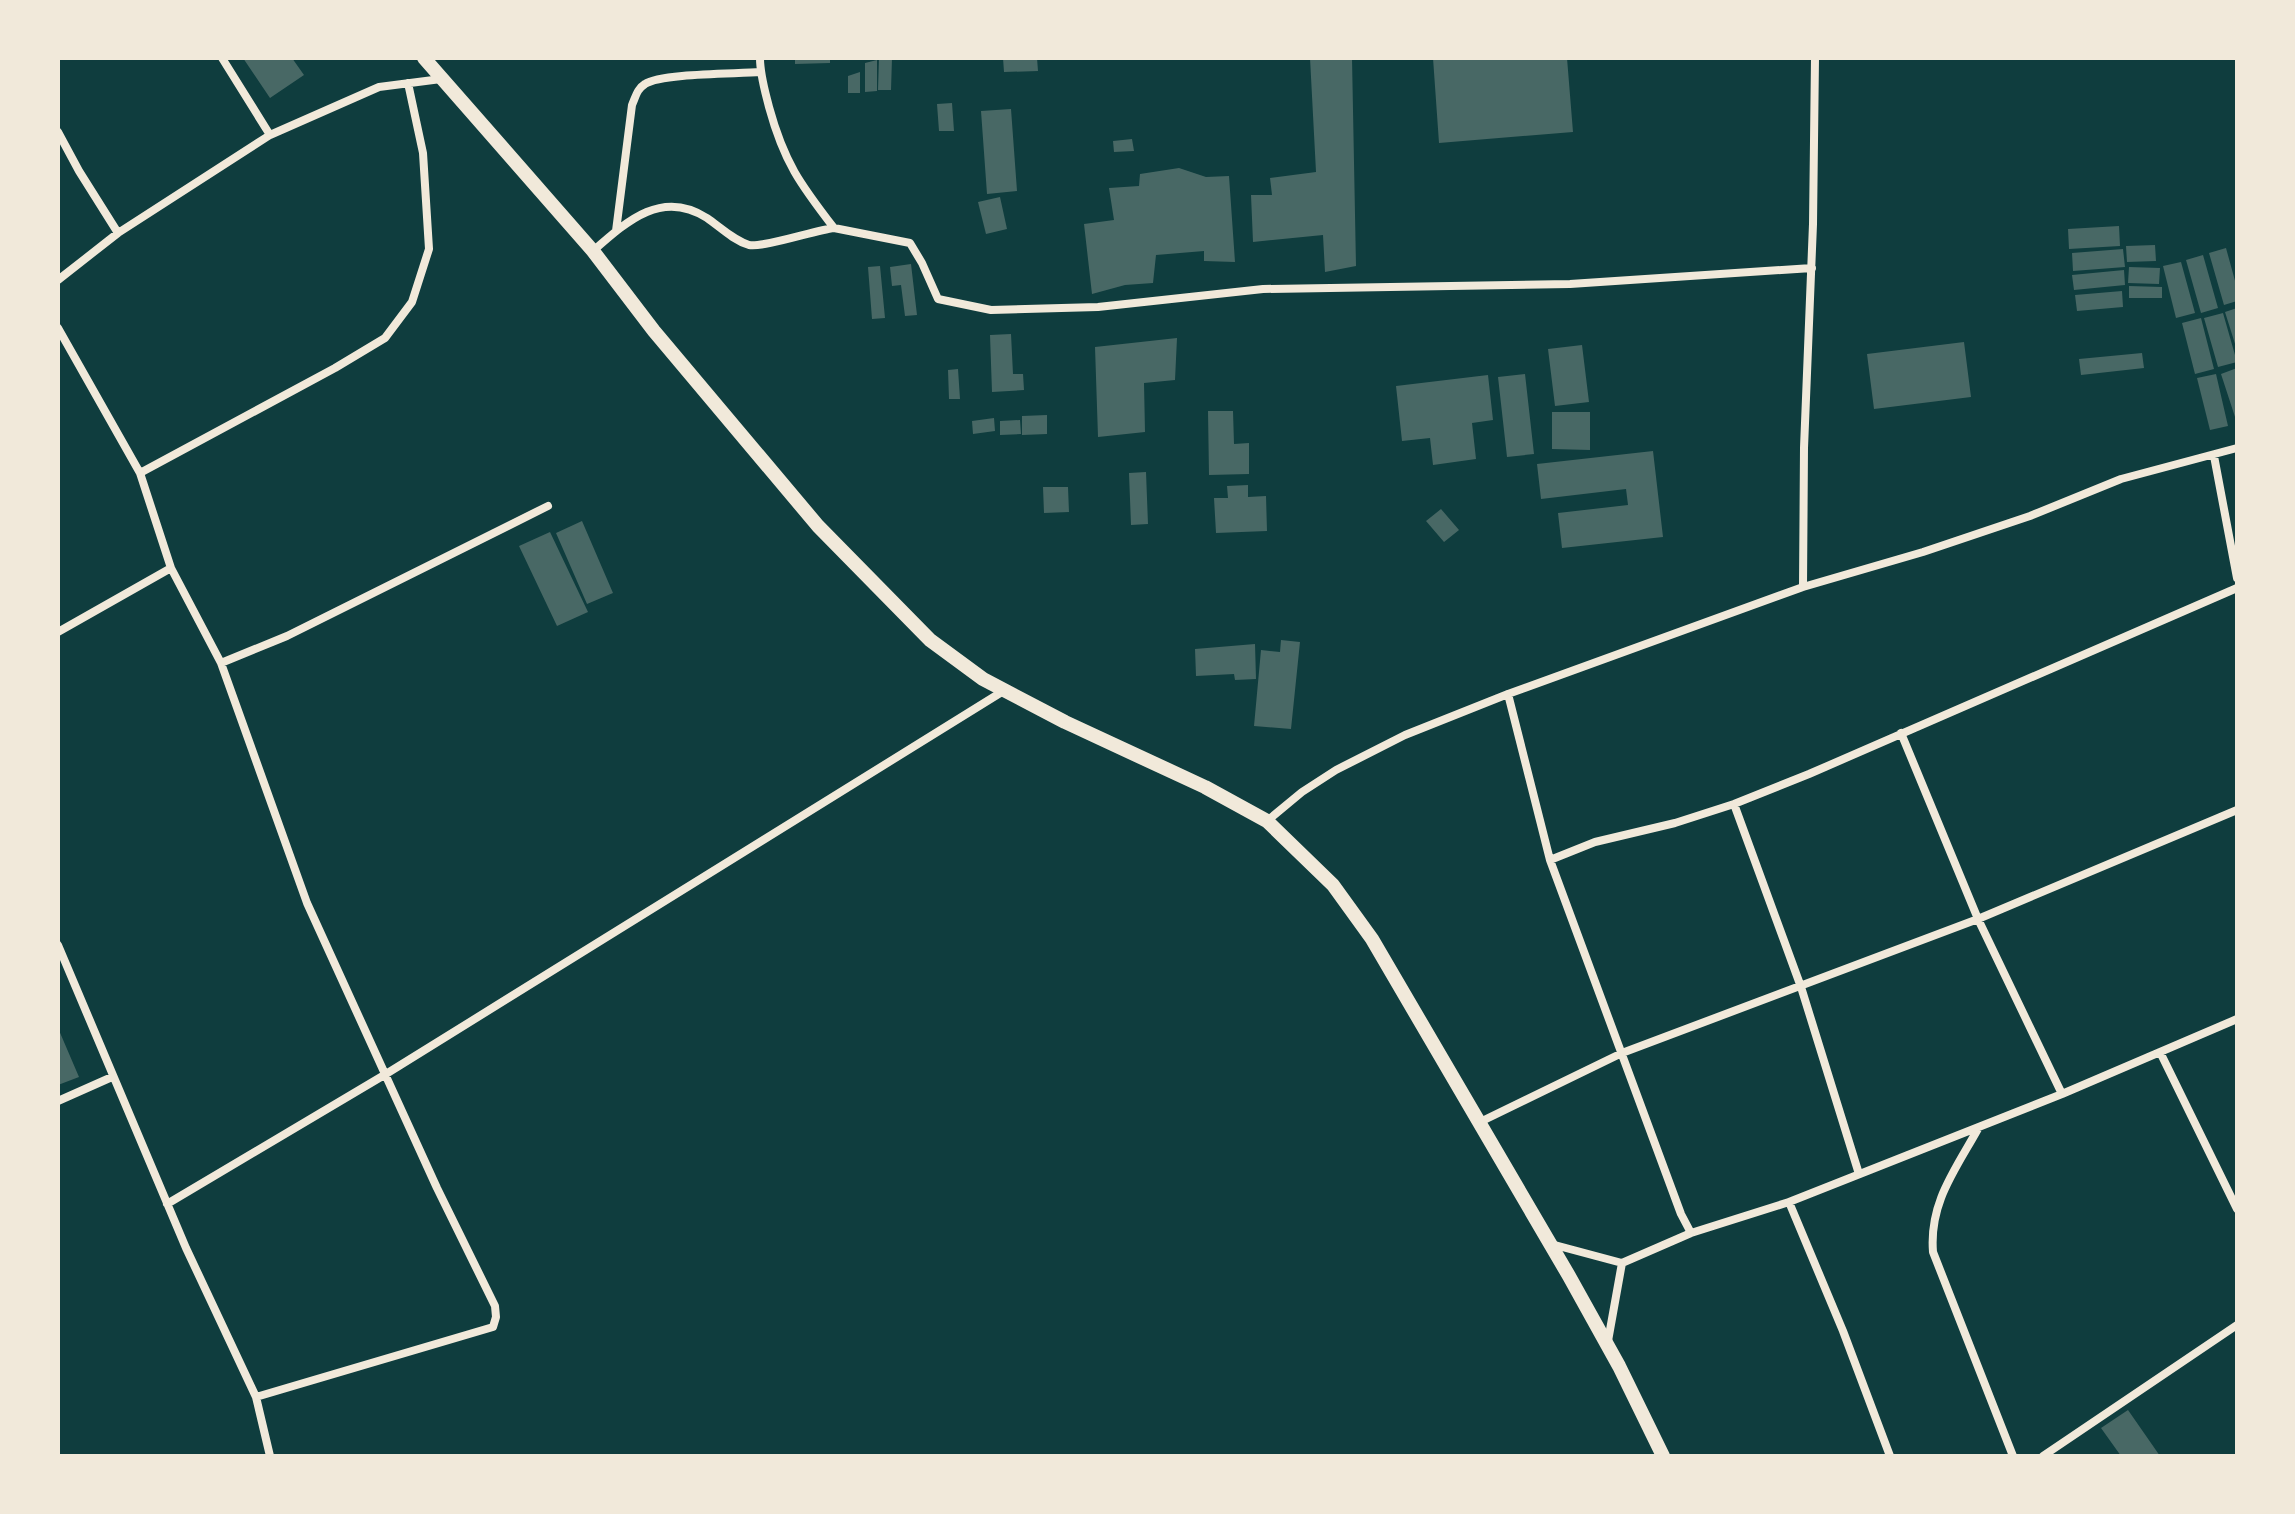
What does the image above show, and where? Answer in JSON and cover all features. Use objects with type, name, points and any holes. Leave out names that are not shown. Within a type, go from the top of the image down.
[{"type":"highway","points":[[424,58],[593,251],[654,331],[818,526],[930,640],[983,679],[1065,722],[1205,787],[1267,821],[1333,885],[1372,939],[1551,1244],[1663,1456]]},
{"type":"street","points":[[222,58],[270,135]]},
{"type":"street","points":[[760,58],[760,72],[780,147],[800,183],[834,228]]},
{"type":"street","points":[[1803,587],[1815,58]]},
{"type":"street","points":[[616,231],[632,105],[638,90],[648,81],[666,78],[760,72]]},
{"type":"street","points":[[58,280],[118,233],[270,135],[379,87],[441,79]]},
{"type":"street","points":[[140,473],[385,338],[412,302],[429,249],[423,153],[408,83]]},
{"type":"street","points":[[58,132],[118,233]]},
{"type":"street","points":[[593,251],[646,211],[669,206],[687,207],[730,236],[752,246],[834,228],[910,243],[938,299],[991,310],[1098,307],[1263,289],[1570,284],[1812,268]]},
{"type":"street","points":[[58,328],[140,473],[171,568],[221,663],[307,903],[437,1188],[495,1306],[493,1327],[256,1397]]},
{"type":"street","points":[[1267,821],[1302,792],[1336,770],[1405,735],[1508,694],[1803,587],[2030,516],[2121,479],[2237,448]]},
{"type":"street","points":[[2214,456],[2237,578]]},
{"type":"street","points":[[221,663],[287,636],[548,506]]},
{"type":"street","points":[[58,632],[171,568]]},
{"type":"street","points":[[1550,860],[1595,842],[1675,823],[1734,804],[2237,588]]},
{"type":"street","points":[[167,1204],[386,1074],[1005,690]]},
{"type":"street","points":[[1508,694],[1550,860],[1691,1233]]},
{"type":"street","points":[[1901,733],[1978,919],[2062,1094]]},
{"type":"street","points":[[1734,804],[1801,987],[1859,1174]]},
{"type":"street","points":[[1480,1122],[1622,1053],[1978,919],[2237,810]]},
{"type":"street","points":[[58,945],[167,1204],[256,1397],[270,1456]]},
{"type":"street","points":[[1551,1244],[1622,1263],[1691,1233],[1789,1202],[1979,1127],[2237,1019]]},
{"type":"street","points":[[2160,1052],[2237,1209]]},
{"type":"street","points":[[58,1101],[112,1077]]},
{"type":"street","points":[[1979,1127],[1938,1200],[1931,1228],[1933,1252],[2013,1456]]},
{"type":"street","points":[[1789,1202],[1843,1331],[1890,1456]]},
{"type":"street","points":[[1607,1345],[1622,1263]]},
{"type":"street","points":[[2043,1456],[2237,1325]]},
{"type":"building","points":[[243,58],[292,58],[304,75],[270,98]]},
{"type":"building","points":[[795,58],[830,58],[830,63],[795,64]]},
{"type":"building","points":[[879,58],[892,58],[891,90],[878,90]]},
{"type":"building","points":[[1003,58],[1037,58],[1038,71],[1004,72]]},
{"type":"building","points":[[1310,58],[1352,58],[1356,266],[1325,272],[1323,235],[1253,242],[1251,195],[1272,195],[1270,178],[1316,172]]},
{"type":"building","points":[[1433,58],[1567,58],[1573,132],[1439,143]]},
{"type":"building","points":[[877,60],[877,91],[865,92],[865,63]]},
{"type":"building","points":[[860,72],[860,93],[848,93],[848,76]]},
{"type":"building","points":[[952,103],[954,131],[939,131],[937,104]]},
{"type":"building","points":[[1011,109],[1017,191],[987,194],[981,111]]},
{"type":"building","points":[[1132,139],[1134,151],[1114,152],[1113,141]]},
{"type":"building","points":[[1179,168],[1206,177],[1229,176],[1235,262],[1204,261],[1204,251],[1156,255],[1153,283],[1125,285],[1092,294],[1084,224],[1114,220],[1109,188],[1139,186],[1140,174]]},
{"type":"building","points":[[1000,197],[1007,229],[986,234],[978,202]]},
{"type":"building","points":[[2119,226],[2120,246],[2069,249],[2068,229]]},
{"type":"building","points":[[2155,245],[2156,261],[2127,262],[2126,246]]},
{"type":"building","points":[[2226,248],[2237,288],[2237,301],[2224,305],[2209,253]]},
{"type":"building","points":[[2123,249],[2125,267],[2073,271],[2072,253]]},
{"type":"building","points":[[2203,255],[2218,308],[2201,313],[2186,260]]},
{"type":"building","points":[[2181,262],[2195,313],[2176,318],[2163,266]]},
{"type":"building","points":[[911,264],[917,315],[905,316],[901,285],[892,286],[890,267]]},
{"type":"building","points":[[880,266],[885,318],[872,319],[868,267]]},
{"type":"building","points":[[2129,267],[2160,268],[2159,284],[2128,283]]},
{"type":"building","points":[[2124,270],[2125,285],[2074,290],[2072,275]]},
{"type":"building","points":[[2129,286],[2162,287],[2162,298],[2129,298]]},
{"type":"building","points":[[2122,291],[2123,307],[2077,311],[2075,295]]},
{"type":"building","points":[[2237,308],[2237,347],[2236,347],[2225,312]]},
{"type":"building","points":[[2223,313],[2237,362],[2218,367],[2204,318]]},
{"type":"building","points":[[2201,318],[2214,369],[2195,374],[2182,323]]},
{"type":"building","points":[[1011,334],[1013,374],[1023,374],[1024,390],[992,392],[990,335]]},
{"type":"building","points":[[1177,338],[1175,380],[1144,383],[1145,432],[1098,437],[1095,347]]},
{"type":"building","points":[[1964,342],[1971,397],[1874,409],[1867,354]]},
{"type":"building","points":[[1582,345],[1589,402],[1555,406],[1548,349]]},
{"type":"building","points":[[2142,353],[2144,368],[2081,375],[2079,359]]},
{"type":"building","points":[[2237,368],[2237,420],[2236,420],[2221,374]]},
{"type":"building","points":[[958,369],[960,399],[949,399],[948,370]]},
{"type":"building","points":[[1525,374],[1534,454],[1507,457],[1498,377]]},
{"type":"building","points":[[2216,374],[2228,426],[2210,430],[2197,378]]},
{"type":"building","points":[[1488,375],[1493,420],[1472,423],[1476,459],[1433,465],[1430,438],[1402,441],[1396,386]]},
{"type":"building","points":[[1208,411],[1233,411],[1234,444],[1249,443],[1249,474],[1209,475]]},
{"type":"building","points":[[1552,412],[1590,412],[1590,450],[1552,449]]},
{"type":"building","points":[[1047,415],[1047,434],[1022,435],[1022,416]]},
{"type":"building","points":[[994,418],[995,431],[973,434],[972,421]]},
{"type":"building","points":[[1020,420],[1021,434],[1000,435],[1000,421]]},
{"type":"building","points":[[1653,451],[1663,537],[1562,548],[1558,513],[1628,505],[1626,489],[1541,499],[1537,464]]},
{"type":"building","points":[[1146,472],[1148,524],[1131,525],[1129,473]]},
{"type":"building","points":[[1248,485],[1248,497],[1266,496],[1267,531],[1216,533],[1214,498],[1228,498],[1227,486]]},
{"type":"building","points":[[1043,487],[1068,487],[1069,512],[1044,513]]},
{"type":"building","points":[[1441,509],[1459,530],[1444,542],[1426,521]]},
{"type":"building","points":[[582,521],[613,593],[587,604],[556,533]]},
{"type":"building","points":[[550,532],[588,612],[557,626],[519,546]]},
{"type":"building","points":[[1281,640],[1300,642],[1291,729],[1254,726],[1261,650],[1280,652]]},
{"type":"building","points":[[1255,644],[1256,679],[1235,680],[1234,674],[1196,676],[1195,649]]},
{"type":"building","points":[[58,1028],[79,1077],[58,1085]]},
{"type":"building","points":[[2128,1410],[2160,1456],[2121,1456],[2101,1428]]}]
